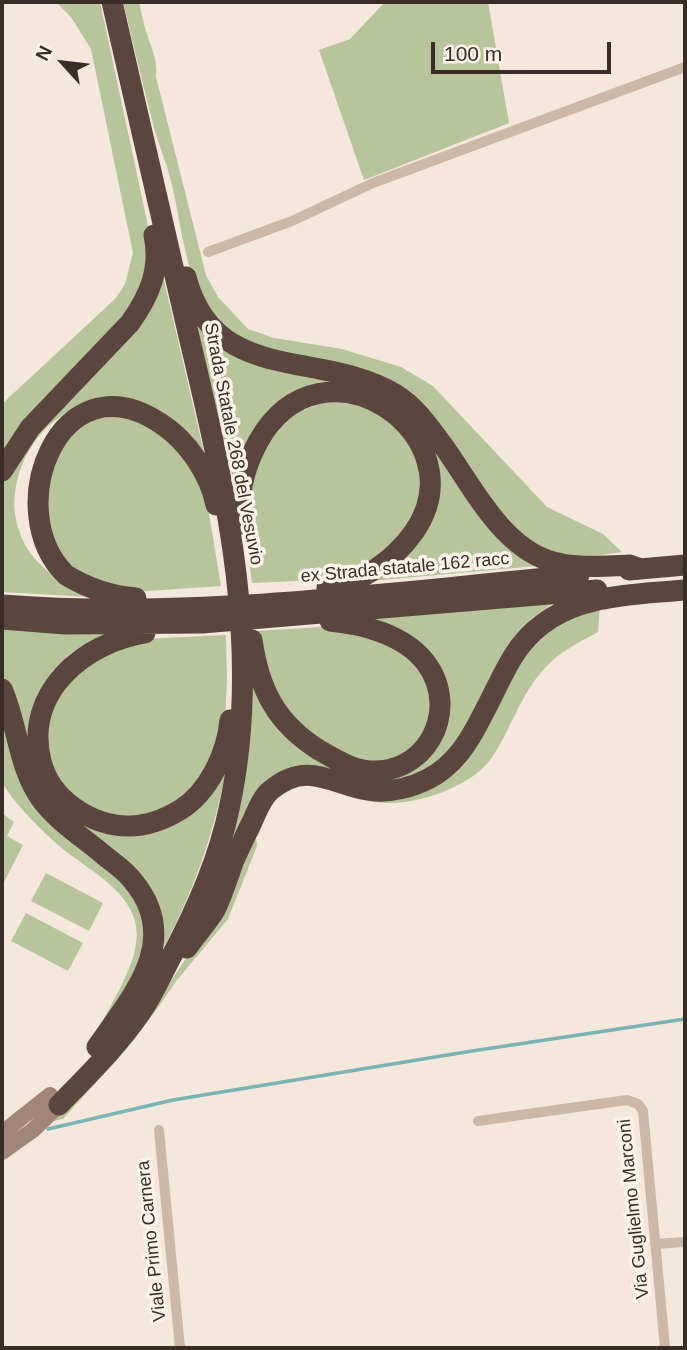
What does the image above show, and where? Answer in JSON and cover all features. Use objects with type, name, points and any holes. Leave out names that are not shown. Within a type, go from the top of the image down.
[{"type":"highway","name":"Strada Statale 268 del Vesuvio","points":[[55,1100],[142,1012],[194,912],[207,881],[229,811],[240,742],[242,635],[235,563],[220,475],[114,12]]},
{"type":"highway","points":[[2,471],[30,428],[130,323],[141,309],[152,285],[157,266],[156,247],[142,167],[138,115]]},
{"type":"highway","points":[[147,154],[166,203],[187,283],[207,323],[225,341],[252,353],[376,385],[410,404],[456,463],[498,526],[535,554],[560,564],[631,565],[646,569],[661,562],[685,559]]},
{"type":"highway","points":[[235,563],[241,528],[238,505],[249,459],[262,435],[278,415],[300,400],[329,392],[354,393],[393,410],[410,428],[423,450],[429,475],[427,501],[419,525],[404,546],[368,574],[336,587],[308,591],[279,610]]},
{"type":"highway","points":[[201,615],[113,597],[80,584],[55,568],[43,556],[26,529],[22,511],[24,475],[32,454],[45,436],[64,421],[84,410],[113,406],[150,416],[186,444],[214,494],[223,552],[251,626],[258,672],[266,695],[282,719],[300,738],[359,770],[381,772],[401,767],[419,755],[432,739],[439,719],[436,681],[425,662],[408,647],[384,633],[347,622],[279,610]]},
{"type":"highway","name":"ex Strada statale 162 racc","points":[[279,610],[685,565]]},
{"type":"highway","name":"ex Strada statale 162 racc","points":[[2,619],[65,624],[279,610],[582,597],[685,582]]},
{"type":"highway","points":[[142,1012],[215,909],[235,858],[268,793],[290,778],[309,774],[377,791],[405,788],[426,780],[445,769],[462,750],[515,653],[553,616],[582,597],[616,597],[685,590]]},
{"type":"highway","name":"ex Strada statale 162 racc","points":[[2,605],[201,615]]},
{"type":"highway","points":[[201,615],[88,653],[65,671],[48,693],[38,731],[41,763],[50,782],[65,801],[99,820],[130,826],[153,823],[184,807],[210,779],[224,748],[230,728],[232,673],[242,635]]},
{"type":"highway","points":[[2,689],[11,710],[24,764],[35,790],[52,813],[134,881],[146,898],[152,914],[154,940],[148,969],[139,987],[95,1049]]},
{"type":"highway","name":"Strada Statale 268 del Vesuvio","points":[[55,1100],[95,1049],[162,973]]},
{"type":"street","points":[[208,252],[292,221],[385,179],[685,67]]},
{"type":"street","points":[[2,1133],[55,1100]]},
{"type":"street","points":[[2,1152],[33,1130],[55,1100]]},
{"type":"street","name":"Via Guglielmo Marconi","points":[[478,1121],[627,1100],[638,1104],[643,1111],[665,1348]]},
{"type":"street","name":"Viale Primo Carnera","points":[[159,1130],[180,1348]]},
{"type":"street","points":[[655,1244],[685,1241]]},
{"type":"green space","points":[[56,2],[100,2],[153,249],[139,292],[122,316],[21,424],[2,455],[2,404],[116,298],[125,284],[133,253],[91,49],[71,17]]},
{"type":"green space","points":[[123,2],[139,2],[206,275],[218,297],[248,329],[274,338],[342,349],[401,367],[433,386],[547,507],[603,534],[622,552],[570,556],[549,550],[531,539],[514,526],[499,509],[422,403],[390,379],[365,370],[259,347],[236,336],[216,320],[197,290],[191,272],[171,181],[156,135]]},
{"type":"green space","points":[[385,2],[488,2],[509,123],[364,180],[319,50],[350,39]]},
{"type":"green space","points":[[163,276],[206,461],[185,430],[158,410],[129,401],[98,401],[70,411],[45,430],[26,458],[15,493],[15,511],[18,529],[37,561],[55,577],[90,597],[2,592],[2,484],[29,440]]},
{"type":"green space","points":[[195,317],[205,329],[391,395],[537,566],[360,582],[372,578],[435,486],[384,394],[275,407],[255,431],[233,479]]},
{"type":"green space","points":[[336,397],[392,418],[418,459],[420,495],[408,529],[372,561],[341,574],[320,580],[252,583],[244,519],[251,470],[288,416]]},
{"type":"green space","points":[[121,415],[166,434],[205,489],[221,586],[133,592],[73,573],[30,516],[30,480],[74,423]]},
{"type":"green space","points":[[555,602],[532,618],[518,635],[464,735],[434,766],[409,778],[384,782],[299,767],[225,866],[252,679],[312,753],[401,770],[446,692],[364,617]]},
{"type":"green space","points":[[600,603],[598,632],[563,652],[536,678],[490,760],[473,776],[437,794],[408,802],[363,800],[333,790],[432,785],[532,640]]},
{"type":"green space","points":[[2,627],[106,634],[72,652],[42,689],[55,798],[140,832],[228,760],[217,811],[202,860],[184,907],[160,954],[160,914],[48,799],[2,673]]},
{"type":"green space","points":[[321,627],[348,630],[377,639],[412,659],[431,690],[428,727],[412,749],[387,761],[360,761],[310,735],[272,690],[256,631]]},
{"type":"green space","points":[[226,635],[225,721],[199,784],[162,813],[114,817],[82,804],[57,777],[48,754],[47,717],[79,666],[142,639]]},
{"type":"green space","points":[[2,708],[137,900],[147,931],[139,972],[101,1024],[120,988],[135,950],[137,931],[133,915],[114,888],[51,839],[6,789],[2,782]]},
{"type":"green space","points":[[286,789],[271,804],[256,837],[257,846],[228,919],[177,980],[118,1058],[63,1119],[53,1121],[150,1012],[193,948],[261,807]]},
{"type":"green space","points":[[2,813],[14,822],[7,836],[23,845],[2,886]]},
{"type":"green space","points":[[46,873],[103,903],[89,931],[31,901]]},
{"type":"green space","points":[[26,913],[83,943],[68,971],[11,941]]},
{"type":"waterway","points":[[48,1129],[173,1100],[685,1019]]}]
